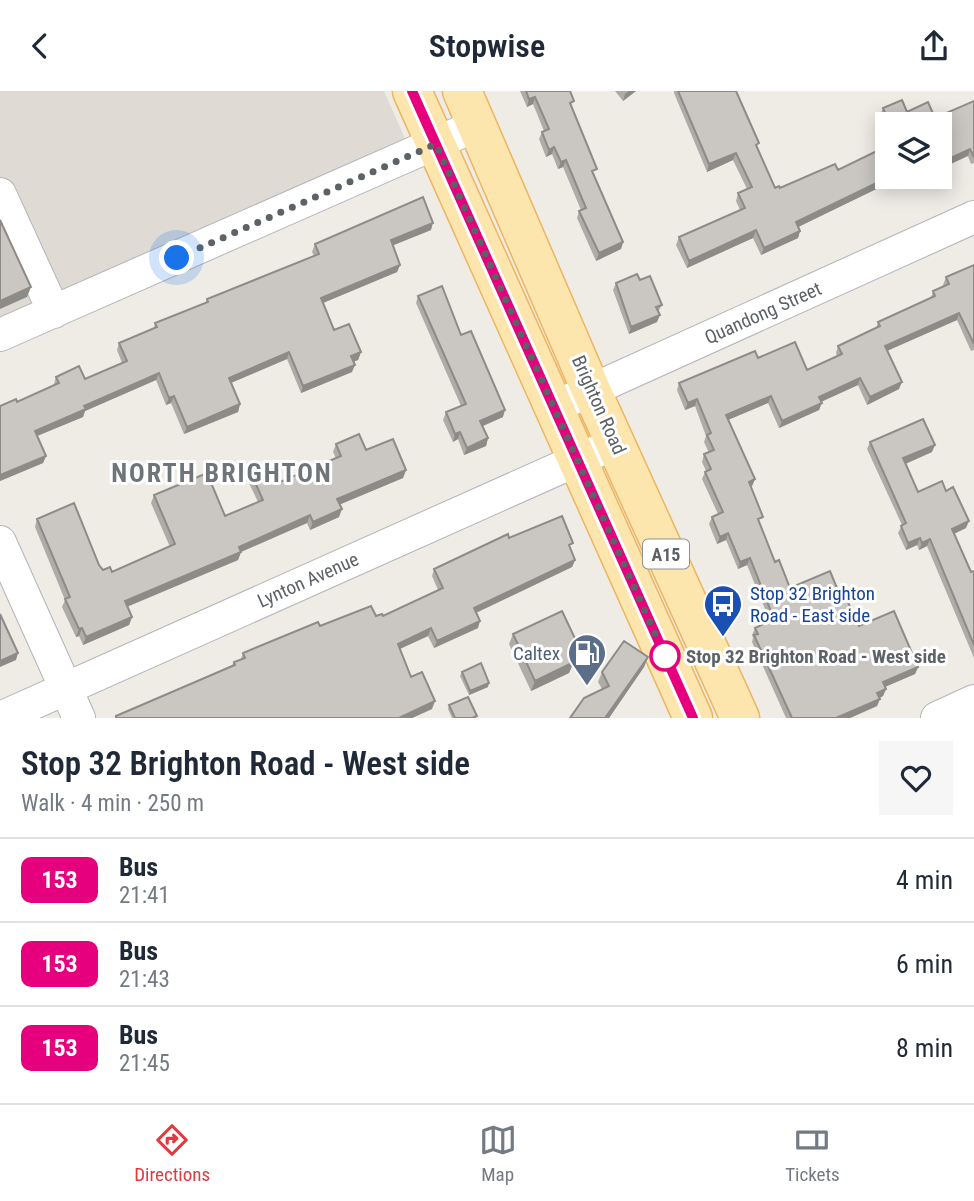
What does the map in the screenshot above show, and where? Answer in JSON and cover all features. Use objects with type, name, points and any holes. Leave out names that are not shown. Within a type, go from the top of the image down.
[{"type":"main road","name":"A15","points":[[412,91],[693,718]]},
{"type":"main road","name":"Brighton Road","points":[[462,91],[591,390],[740,718]]},
{"type":"street","points":[[0,335],[477,125]]},
{"type":"street","points":[[0,194],[54,312]]},
{"type":"street","name":"Quandong Street","points":[[552,408],[974,217]]},
{"type":"street","name":"Lynton Avenue","points":[[0,718],[616,443]]},
{"type":"street","points":[[0,542],[79,718]]},
{"type":"street","points":[[937,718],[974,701]]},
{"type":"shaded area","points":[[0,91],[384,91],[407,143],[0,323]]},
{"type":"building","points":[[526,91],[570,91],[574,101],[570,103],[597,169],[592,171],[623,242],[599,253],[579,211],[586,208],[566,160],[561,162],[554,147],[549,150],[542,132],[549,129],[535,97],[529,99]]},
{"type":"building","points":[[678,91],[736,91],[775,188],[835,164],[838,170],[875,152],[875,184],[796,222],[800,231],[764,248],[756,230],[689,261],[679,237],[745,208],[738,193],[752,187],[736,153],[709,164]]},
{"type":"building","points":[[902,100],[907,112],[885,112],[883,108]]},
{"type":"building","points":[[974,101],[974,157],[970,149],[952,157],[952,112],[949,112]]},
{"type":"building","points":[[928,102],[932,112],[907,112]]},
{"type":"building","points":[[423,197],[433,223],[391,240],[400,265],[321,298],[334,330],[349,324],[361,352],[351,356],[355,365],[303,386],[289,352],[229,378],[240,404],[187,427],[174,396],[169,398],[159,373],[35,431],[46,456],[0,475],[0,406],[16,399],[17,402],[59,383],[56,377],[79,366],[85,379],[127,361],[119,343],[157,327],[155,323],[319,254],[315,244]]},
{"type":"building","points":[[0,220],[31,287],[0,301]]},
{"type":"building","points":[[974,265],[974,344],[959,313],[885,346],[902,382],[870,397],[860,378],[819,397],[822,403],[782,421],[771,396],[726,415],[755,479],[749,482],[763,517],[758,519],[775,562],[779,560],[790,588],[830,571],[841,598],[845,596],[859,626],[894,611],[918,667],[883,682],[886,689],[877,693],[880,699],[836,718],[792,718],[754,635],[758,634],[755,628],[774,619],[750,558],[740,562],[728,533],[720,537],[712,517],[723,512],[705,472],[711,469],[704,454],[714,450],[707,435],[711,433],[697,399],[688,403],[679,383],[755,351],[758,358],[795,342],[807,370],[842,354],[838,346],[880,326],[878,322],[935,296],[933,291],[949,284],[946,277]]},
{"type":"building","points":[[637,274],[640,280],[650,276],[662,305],[656,307],[660,315],[631,327],[616,283]]},
{"type":"building","points":[[442,286],[461,335],[471,331],[505,410],[480,421],[488,438],[467,448],[460,432],[455,434],[446,412],[466,404],[418,296]]},
{"type":"building","points":[[923,419],[935,445],[903,458],[918,492],[942,481],[946,491],[953,487],[969,521],[952,529],[971,572],[974,571],[974,645],[930,539],[922,543],[920,538],[908,543],[901,526],[906,523],[870,442]]},
{"type":"building","points":[[359,434],[366,450],[393,439],[406,470],[337,499],[342,509],[313,522],[310,515],[239,547],[241,552],[125,601],[132,617],[86,637],[82,628],[79,629],[65,599],[70,597],[37,519],[74,503],[99,565],[103,570],[110,567],[112,572],[175,544],[154,495],[207,473],[225,516],[263,500],[251,473],[270,464],[278,483],[341,456],[336,444]]},
{"type":"building","points":[[562,516],[573,543],[569,545],[575,560],[474,608],[480,621],[437,641],[431,628],[398,644],[411,677],[422,672],[435,701],[399,718],[116,718],[235,665],[234,662],[245,658],[243,653],[318,622],[320,626],[371,606],[376,616],[383,616],[443,588],[434,569],[508,534],[509,538]]},
{"type":"building","points":[[562,611],[579,647],[572,663],[535,681],[513,634]]},
{"type":"building","points":[[0,614],[18,653],[0,661]]},
{"type":"building","points":[[624,641],[648,657],[605,718],[570,718],[584,698],[609,686],[602,672]]},
{"type":"building","points":[[481,663],[489,683],[470,691],[462,672]]},
{"type":"building","points":[[468,697],[477,716],[455,718],[449,705]]},
{"type":"bus line","name":"153","points":[[412,91],[693,718]]},
{"type":"place","name":"Stop 32 Brighton Road - East side","points":[[723,638]]},
{"type":"place","name":"Stop 32 Brighton Road - West side","points":[[665,656]]},
{"type":"place","name":"Caltex","points":[[587,687]]},
{"type":"district","name":"NORTH BRIGHTON","points":[[222,473]]},
{"type":"route","points":[[177,258],[436,144],[665,656]]}]
